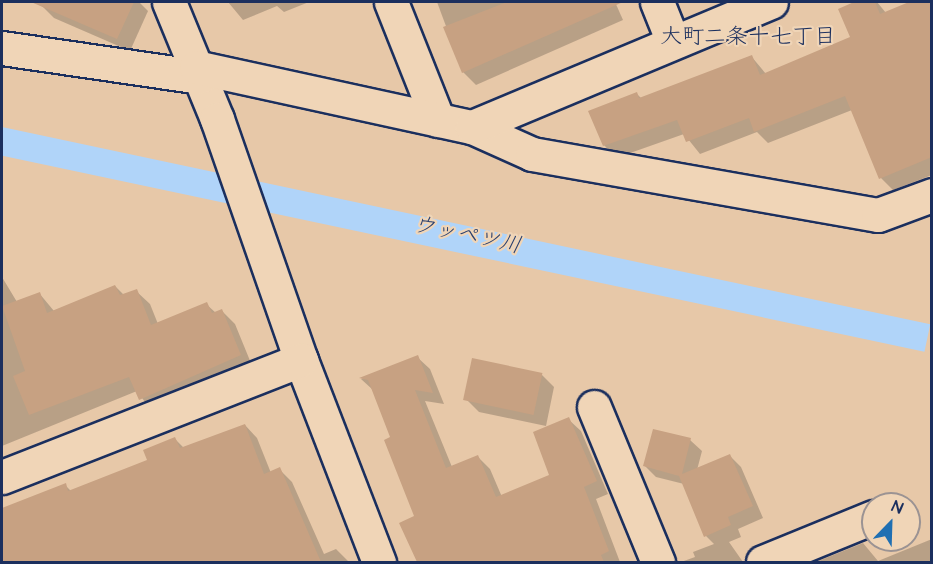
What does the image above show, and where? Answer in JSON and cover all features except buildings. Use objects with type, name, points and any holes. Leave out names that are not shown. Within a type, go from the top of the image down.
[{"type":"street","points":[[169,2],[217,119],[283,299],[302,360],[380,562]]},
{"type":"street","points":[[391,2],[438,120]]},
{"type":"street","points":[[657,2],[673,42]]},
{"type":"street","points":[[472,128],[771,2]]},
{"type":"street","points":[[2,48],[198,73],[472,128],[532,154],[878,215],[932,195]]},
{"type":"street","points":[[2,477],[302,360]]},
{"type":"street","points":[[594,407],[658,562]]},
{"type":"street","points":[[764,562],[861,522]]},
{"type":"water","name":"ウッペツ川","points":[[2,127],[930,324],[924,352],[2,156]]},
{"type":"district","name":"大町二条十七丁目","points":[[748,37]]}]
